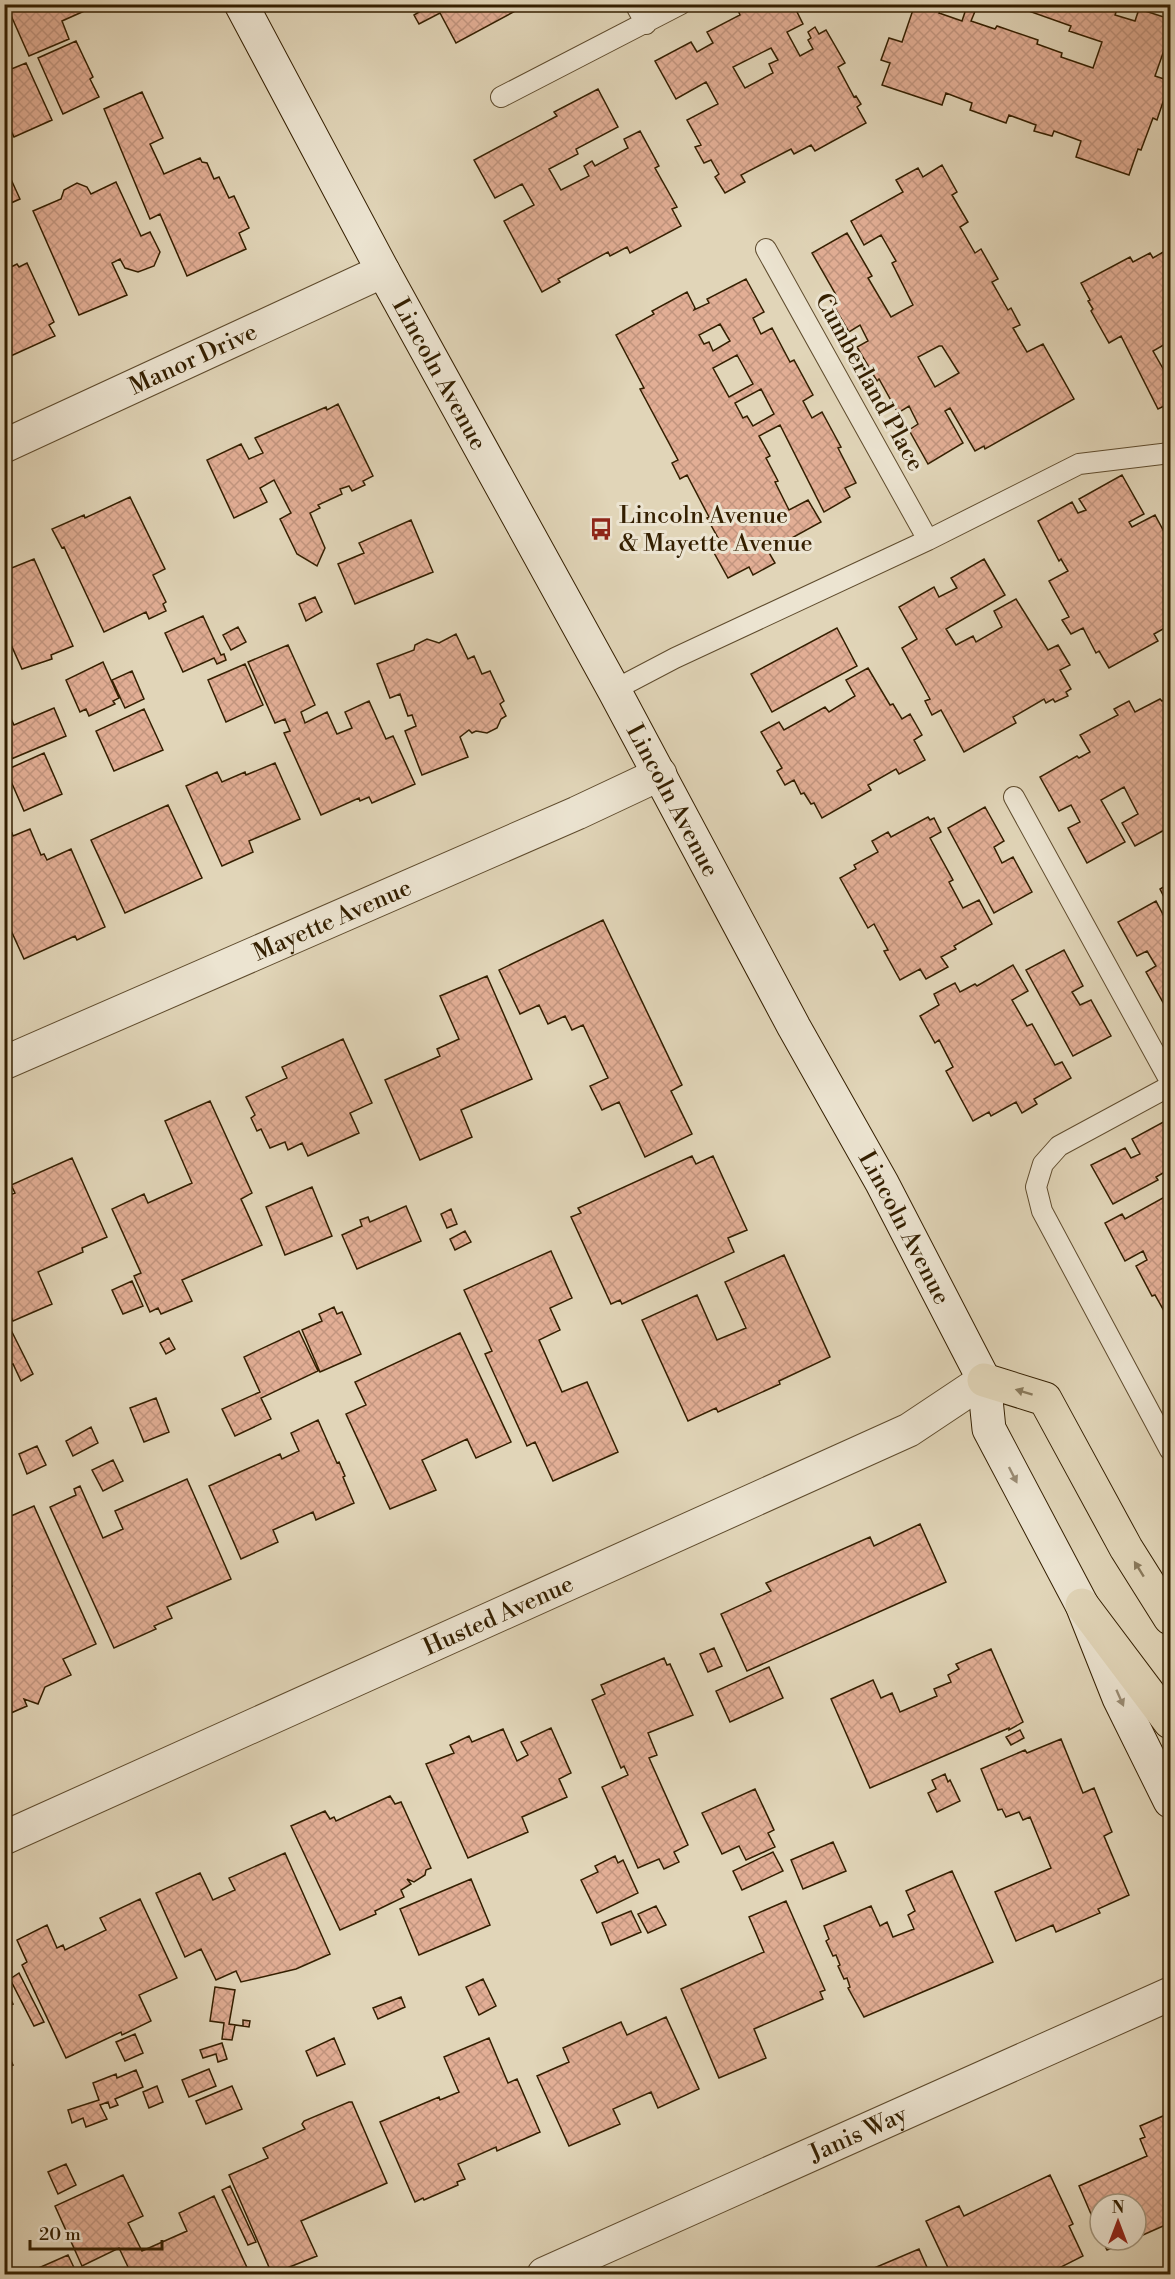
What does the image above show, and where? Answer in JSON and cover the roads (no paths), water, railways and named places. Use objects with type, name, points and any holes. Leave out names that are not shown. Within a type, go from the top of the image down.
[{"type":"main road","points":[[984,1380],[1045,1399],[1126,1548],[1170,1618]]},
{"type":"main road","points":[[1082,1605],[1170,1722]]},
{"type":"street","name":"Lincoln Avenue","points":[[241,4],[383,271],[660,774],[794,1027],[882,1183],[984,1380],[989,1429],[1082,1605],[1119,1698],[1170,1801]]},
{"type":"street","name":"Manor Drive","points":[[4,446],[383,271]]},
{"type":"street","name":"Mayette Avenue","points":[[4,1063],[577,813],[660,774]]},
{"type":"street","name":"Husted Avenue","points":[[4,1838],[909,1430],[984,1380]]},
{"type":"street","name":"Janis Way","points":[[544,2274],[1170,1994]]},
{"type":"lane","points":[[635,4],[646,24]]},
{"type":"lane","points":[[501,97],[681,4]]},
{"type":"lane","name":"Cumberland Place","points":[[766,249],[928,540]]},
{"type":"lane","points":[[614,690],[675,658],[928,540],[1079,464],[1170,453]]},
{"type":"lane","points":[[1014,797],[1170,1084],[1059,1146],[1042,1164],[1036,1187],[1042,1211],[1170,1450]]},
{"type":"place","name":"Lincoln Avenue & Mayette Avenue","points":[[601,529]]}]
